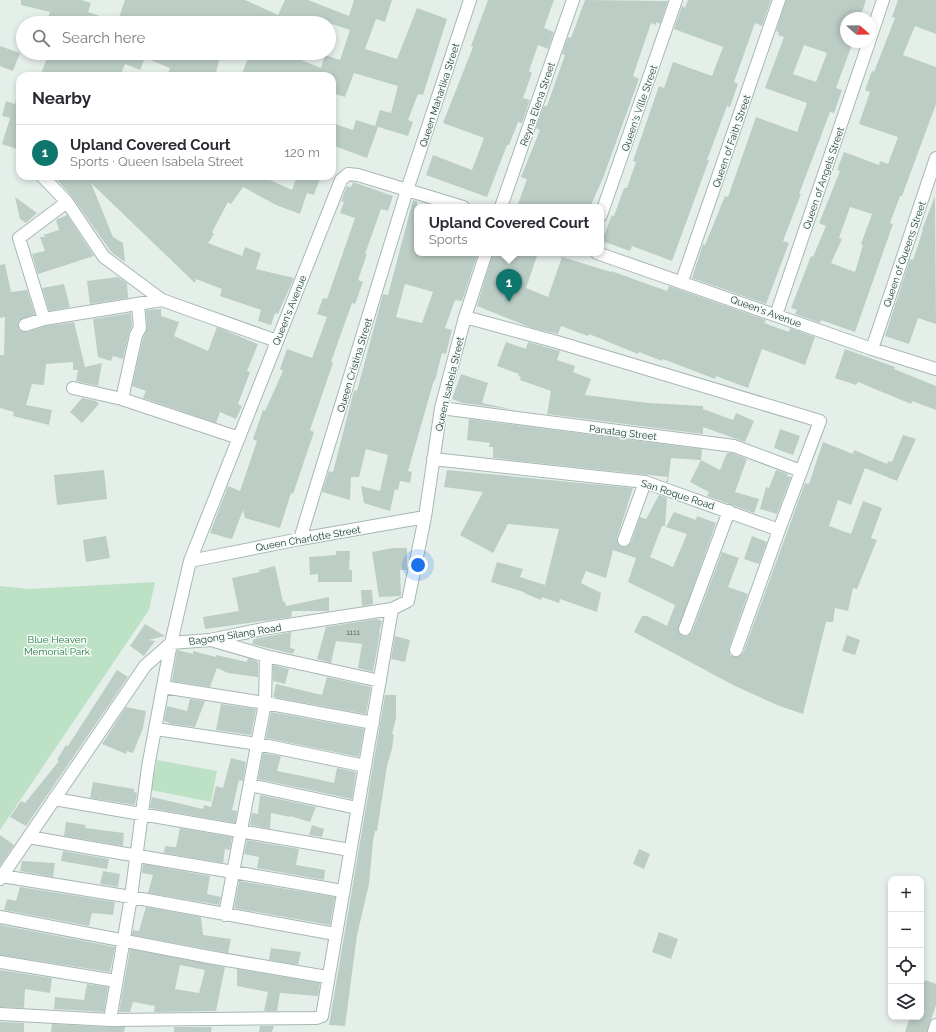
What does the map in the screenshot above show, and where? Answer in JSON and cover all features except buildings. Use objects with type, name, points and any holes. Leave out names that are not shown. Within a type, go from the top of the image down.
[{"type":"street","name":"Queen Maharlika Street","points":[[407,190],[470,0]]},
{"type":"street","name":"Reyna Elena Street","points":[[502,204],[573,0]]},
{"type":"street","name":"Queen's Ville Street","points":[[604,206],[676,0]]},
{"type":"street","name":"Queen of Faith Street","points":[[682,282],[779,0]]},
{"type":"street","name":"Queen of Angels Street","points":[[876,23],[884,0]]},
{"type":"street","name":"Queen of Angels Street","points":[[776,315],[868,48]]},
{"type":"street","name":"Queen of Queens Street","points":[[872,349],[936,158]]},
{"type":"street","name":"Queen's Avenue","points":[[110,1020],[131,897],[141,814],[163,687],[171,643],[190,561],[341,180],[348,174],[453,204]]},
{"type":"street","points":[[46,180],[67,202],[104,257],[162,300],[277,341]]},
{"type":"street","name":"Queen Cristina Street","points":[[300,539],[407,190]]},
{"type":"street","points":[[44,320],[19,238],[67,202]]},
{"type":"street","name":"Queen's Avenue","points":[[604,255],[872,349],[936,369]]},
{"type":"street","name":"Queen Isabela Street","points":[[425,518],[441,408],[465,317],[485,256]]},
{"type":"street","points":[[25,325],[44,320],[162,300]]},
{"type":"street","points":[[122,399],[136,335],[140,328],[138,304]]},
{"type":"street","points":[[465,317],[557,342],[820,421],[736,650]]},
{"type":"street","points":[[73,388],[122,399],[239,438]]},
{"type":"street","name":"Panatag Street","points":[[441,408],[734,446],[801,471]]},
{"type":"street","name":"San Roque Road","points":[[433,459],[645,482],[779,530]]},
{"type":"street","points":[[624,540],[645,482]]},
{"type":"street","points":[[686,629],[729,511]]},
{"type":"street","name":"Queen Charlotte Street","points":[[190,561],[300,539],[425,518]]},
{"type":"street","name":"Bagong Silang Road","points":[[171,643],[210,640],[268,628],[392,610],[408,601],[425,518]]},
{"type":"street","points":[[0,1014],[110,1020],[316,1018],[322,1016],[324,1010],[327,977],[392,610]]},
{"type":"street","points":[[210,640],[266,656],[380,681]]},
{"type":"street","points":[[171,643],[145,666],[1,877],[131,897],[335,934]]},
{"type":"street","points":[[225,915],[265,702],[266,656]]},
{"type":"street","points":[[163,687],[265,702],[373,723]]},
{"type":"street","points":[[156,729],[258,744],[365,766]]},
{"type":"street","points":[[250,785],[357,808]]},
{"type":"street","points":[[54,800],[242,830],[350,850]]},
{"type":"street","points":[[29,837],[137,857],[342,891]]},
{"type":"street","points":[[0,918],[327,977]]},
{"type":"street","points":[[0,962],[116,981]]},
{"type":"street","points":[[934,1032],[936,1025]]},
{"type":"green space","name":"Blue Heaven Memorial Park","points":[[155,582],[149,610],[0,830],[0,586],[29,589]]},
{"type":"green space","points":[[157,760],[217,771],[211,802],[151,790]]},
{"type":"place","name":"Upland Covered Court","points":[[509,302]]}]
